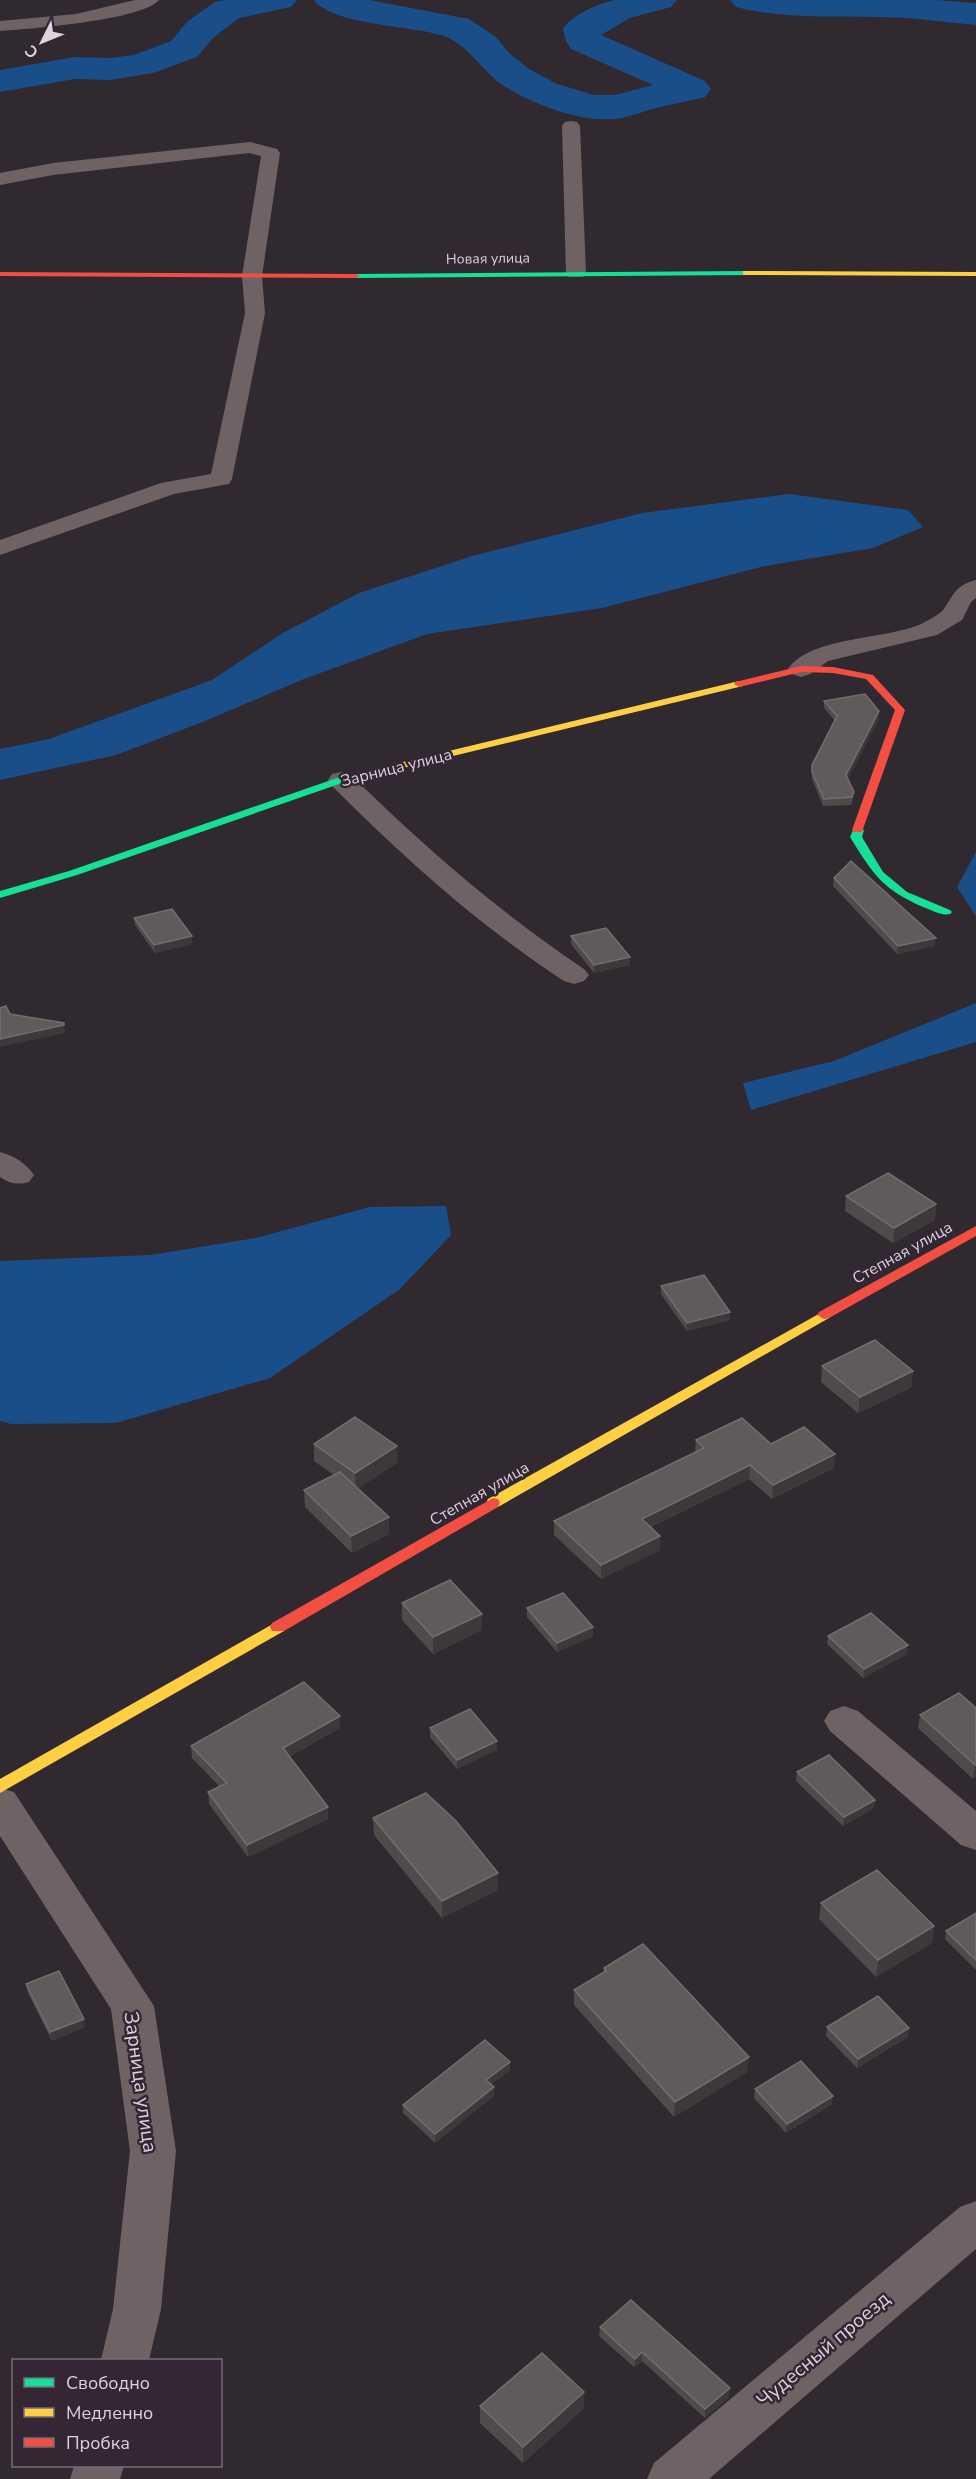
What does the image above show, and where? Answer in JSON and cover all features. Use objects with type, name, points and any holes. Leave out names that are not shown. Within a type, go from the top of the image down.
[{"type":"street","points":[[0,26],[64,22],[106,14],[151,0]]},
{"type":"street","points":[[571,126],[576,273]]},
{"type":"street","points":[[0,179],[64,167],[250,147],[271,153],[252,276],[255,313],[221,479],[169,488],[0,548]]},
{"type":"street","name":"Новая улица","points":[[0,274],[252,276],[879,272],[976,274]]},
{"type":"street","points":[[801,669],[819,656],[928,630],[953,615],[961,598],[976,587]]},
{"type":"street","name":"Зарница улица","points":[[0,895],[73,873],[341,780],[801,669],[833,670],[869,677],[900,710],[856,837],[879,874],[903,894],[946,912]]},
{"type":"street","points":[[341,780],[404,844],[523,942],[574,975]]},
{"type":"street","name":"Степная улица","points":[[0,1787],[740,1361],[976,1230]]},
{"type":"street","points":[[844,1721],[976,1834]]},
{"type":"street","name":"Зарница улица","points":[[0,1803],[132,2006],[153,2151],[137,2309],[124,2359]]},
{"type":"street","name":"Чудесный проезд","points":[[672,2479],[976,2221]]},
{"type":"water","points":[[75,68],[40,79],[0,86],[0,78]]},
{"type":"water","points":[[789,494],[908,510],[923,527],[873,548],[765,566],[602,608],[427,634],[304,679],[205,721],[116,755],[0,780],[0,749],[49,739],[212,680],[283,633],[359,593],[472,556],[642,513]]},
{"type":"water","points":[[976,852],[976,916],[957,887]]},
{"type":"water","points":[[976,1003],[976,1042],[751,1110],[743,1083],[834,1061]]},
{"type":"water","points":[[446,1206],[451,1235],[400,1289],[270,1378],[116,1423],[11,1424],[0,1421],[0,1261],[150,1255],[256,1238],[370,1207]]},
{"type":"building","points":[[865,694],[879,711],[846,775],[854,792],[852,797],[824,799],[812,772],[812,765],[837,716],[824,701]]},
{"type":"building","points":[[851,861],[936,938],[898,946],[834,878]]},
{"type":"building","points":[[172,909],[192,936],[154,945],[134,918]]},
{"type":"building","points":[[606,928],[630,957],[594,965],[571,936]]},
{"type":"building","points":[[6,1006],[10,1014],[64,1023],[64,1025],[0,1039],[0,1008]]},
{"type":"building","points":[[888,1173],[936,1204],[894,1228],[846,1196]]},
{"type":"building","points":[[704,1275],[730,1312],[687,1323],[661,1286]]},
{"type":"building","points":[[875,1340],[913,1371],[860,1397],[822,1366]]},
{"type":"building","points":[[355,1417],[397,1446],[355,1473],[314,1444]]},
{"type":"building","points":[[742,1418],[771,1444],[804,1427],[835,1454],[773,1485],[750,1465],[642,1519],[660,1536],[601,1565],[554,1521],[704,1448],[696,1440]]},
{"type":"building","points":[[340,1472],[389,1517],[351,1536],[304,1490]]},
{"type":"building","points":[[450,1580],[482,1614],[433,1637],[402,1603]]},
{"type":"building","points":[[563,1593],[593,1627],[557,1643],[527,1608]]},
{"type":"building","points":[[871,1613],[908,1645],[864,1669],[828,1636]]},
{"type":"building","points":[[304,1682],[340,1716],[283,1748],[328,1807],[247,1845],[208,1792],[227,1783],[191,1746]]},
{"type":"building","points":[[959,1693],[976,1708],[976,1765],[920,1715]]},
{"type":"building","points":[[470,1709],[497,1741],[457,1760],[430,1728]]},
{"type":"building","points":[[829,1755],[875,1800],[844,1817],[797,1772]]},
{"type":"building","points":[[426,1793],[456,1821],[498,1873],[442,1901],[373,1818]]},
{"type":"building","points":[[877,1870],[934,1926],[878,1960],[821,1903]]},
{"type":"building","points":[[976,1913],[976,1960],[946,1931]]},
{"type":"building","points":[[643,1944],[749,2057],[675,2102],[574,1990],[606,1971],[604,1968]]},
{"type":"building","points":[[59,1971],[84,2019],[50,2032],[26,1984]]},
{"type":"building","points":[[878,1996],[909,2028],[858,2059],[827,2027]]},
{"type":"building","points":[[485,2040],[510,2062],[486,2080],[494,2087],[435,2134],[403,2105]]},
{"type":"building","points":[[801,2061],[833,2096],[787,2124],[755,2089]]},
{"type":"building","points":[[631,2300],[730,2388],[705,2409],[642,2352],[635,2359],[600,2327]]},
{"type":"building","points":[[542,2353],[584,2392],[523,2447],[480,2406]]},
{"type":"waterway","points":[[0,81],[75,68],[110,69],[140,65],[184,49],[201,29],[228,10],[279,0]]},
{"type":"waterway","points":[[332,0],[377,14],[456,27],[483,45],[496,61],[516,77],[542,91],[589,107],[617,107],[692,89],[584,41],[581,29],[618,10],[659,0]]},
{"type":"waterway","points":[[748,0],[816,7],[880,6],[976,14]]},
{"type":"traffic: fast","points":[[356,276],[746,273]]},
{"type":"traffic: fast","points":[[0,895],[73,873],[341,780],[374,772]]},
{"type":"traffic: fast","points":[[858,830],[856,837],[879,874],[903,894],[946,912]]},
{"type":"traffic: slow","points":[[746,273],[976,274]]},
{"type":"traffic: slow","points":[[374,772],[739,684]]},
{"type":"traffic: slow","points":[[493,1503],[824,1315]]},
{"type":"traffic: slow","points":[[0,1787],[278,1627]]},
{"type":"traffic: jam","points":[[0,274],[356,276]]},
{"type":"traffic: jam","points":[[739,684],[801,669],[833,670],[869,677],[900,710],[858,830]]},
{"type":"traffic: jam","points":[[824,1315],[976,1230]]},
{"type":"traffic: jam","points":[[278,1627],[493,1503]]}]
